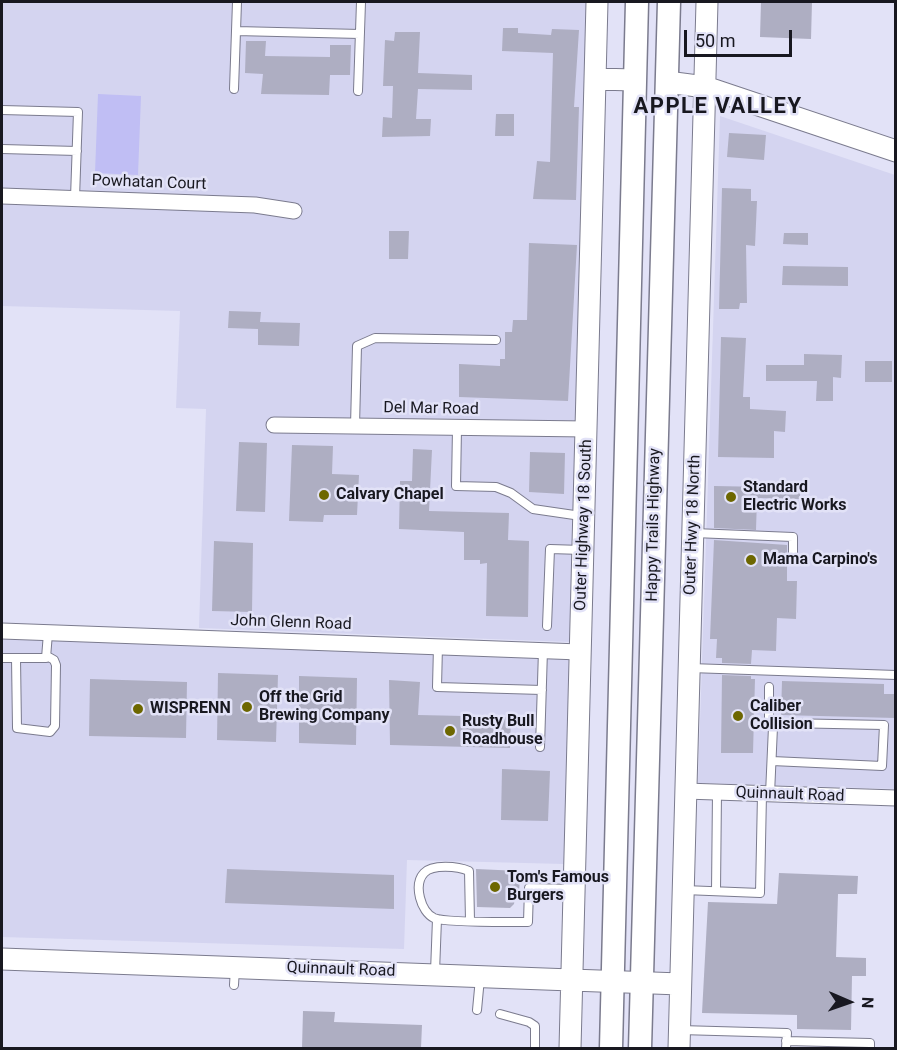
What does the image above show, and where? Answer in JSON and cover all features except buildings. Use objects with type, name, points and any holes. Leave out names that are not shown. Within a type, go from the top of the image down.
[{"type":"main road","name":"Happy Trails Highway","points":[[611,1048],[636,2]]},
{"type":"main road","points":[[650,2],[649,63],[667,82]]},
{"type":"main road","name":"Happy Trails Highway","points":[[640,1048],[669,2]]},
{"type":"main road","points":[[634,80],[644,86],[652,97],[650,228],[661,252]]},
{"type":"street","name":"Outer Highway 18 South","points":[[570,1048],[597,2]]},
{"type":"street","name":"Outer Hwy 18 North","points":[[679,1039],[707,2]]},
{"type":"street","points":[[596,79],[634,80]]},
{"type":"street","points":[[667,82],[705,87],[896,151]]},
{"type":"street","name":"Powhatan Court","points":[[2,196],[255,205],[294,212]]},
{"type":"street","name":"Del Mar Road","points":[[274,425],[587,429]]},
{"type":"street","name":"John Glenn Road","points":[[2,631],[580,652]]},
{"type":"street","name":"Quinnault Road","points":[[685,791],[896,798]]},
{"type":"street","name":"Quinnault Road","points":[[2,959],[234,976],[435,974],[680,984]]},
{"type":"lane","points":[[234,88],[237,2]]},
{"type":"lane","points":[[358,91],[361,2]]},
{"type":"lane","points":[[236,31],[360,34]]},
{"type":"lane","points":[[2,110],[78,112],[75,198]]},
{"type":"lane","points":[[2,149],[77,151]]},
{"type":"lane","points":[[355,426],[357,346],[375,338],[496,340]]},
{"type":"lane","points":[[457,428],[456,486],[496,487],[511,492],[533,510],[584,516]]},
{"type":"lane","points":[[693,533],[793,537],[793,556]]},
{"type":"lane","points":[[547,626],[550,549],[584,550]]},
{"type":"lane","points":[[47,656],[48,633]]},
{"type":"lane","points":[[438,646],[437,687],[542,690]]},
{"type":"lane","points":[[540,747],[543,650]]},
{"type":"lane","points":[[2,658],[43,659],[47,656]]},
{"type":"lane","points":[[16,658],[16,726],[20,730],[50,732],[55,726],[56,665],[54,660],[47,656]]},
{"type":"lane","points":[[689,668],[896,675]]},
{"type":"lane","points":[[683,890],[760,893],[766,794],[772,761],[773,728],[768,718],[769,687]]},
{"type":"lane","points":[[772,761],[882,766],[884,726],[784,723],[773,728]]},
{"type":"lane","points":[[716,891],[717,792]]},
{"type":"lane","points":[[470,921],[469,871],[439,868],[426,871],[421,876],[420,897],[427,913],[437,920],[470,921],[528,922],[529,888],[574,889]]},
{"type":"lane","points":[[435,974],[437,920]]},
{"type":"lane","points":[[477,1010],[480,975]]},
{"type":"lane","points":[[501,1014],[535,1026],[536,1048]]},
{"type":"lane","points":[[679,1039],[787,1033],[786,1045],[870,1043],[870,1048]]},
{"type":"shaded area","points":[[2,2],[587,2],[570,642],[199,628],[206,409],[176,408],[180,311],[2,306]]},
{"type":"shaded area","points":[[98,94],[141,96],[138,175],[95,173]]},
{"type":"shaded area","points":[[720,116],[895,175],[896,789],[698,783]]},
{"type":"shaded area","points":[[2,638],[570,658],[564,864],[407,860],[404,949],[2,937]]},
{"type":"place","name":"Calvary Chapel","points":[[324,495]]},
{"type":"place","name":"Standard Electric Works","points":[[731,497]]},
{"type":"place","name":"Mama Carpino's","points":[[751,560]]},
{"type":"place","name":"Off the Grid Brewing Company","points":[[247,707]]},
{"type":"place","name":"WISPRENN","points":[[138,709]]},
{"type":"place","name":"Caliber Collision","points":[[738,716]]},
{"type":"place","name":"Rusty Bull Roadhouse","points":[[450,731]]},
{"type":"place","name":"Tom's Famous Burgers","points":[[495,887]]},
{"type":"district","name":"APPLE VALLEY","points":[[718,107]]}]
